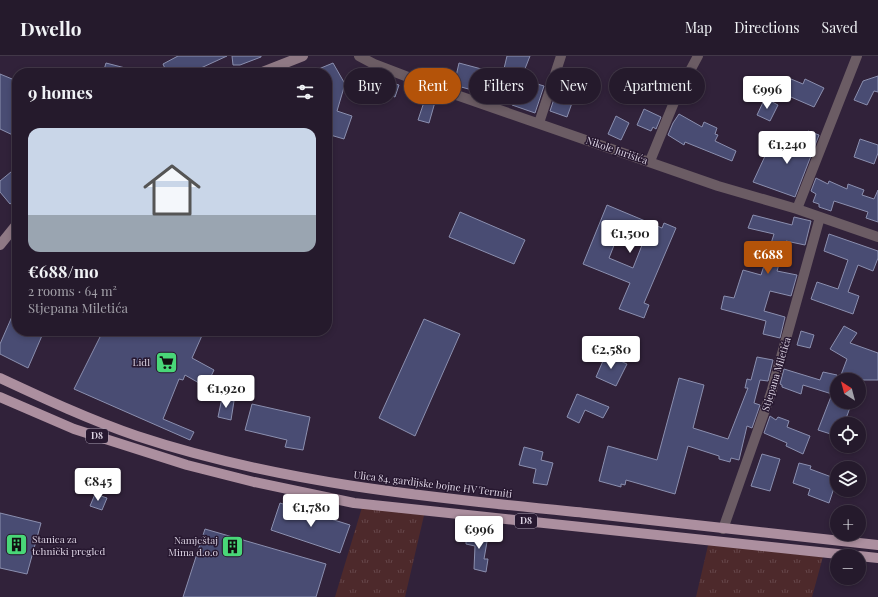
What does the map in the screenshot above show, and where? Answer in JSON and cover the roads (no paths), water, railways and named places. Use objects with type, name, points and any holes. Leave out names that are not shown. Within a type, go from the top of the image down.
[{"type":"main road","points":[[271,68],[296,57]]},
{"type":"main road","points":[[0,234],[12,227]]},
{"type":"main road","points":[[0,245],[12,230]]},
{"type":"main road","name":"Ulica 84. gardijske bojne HV Termiti","points":[[0,378],[66,409],[138,436],[257,468],[342,484],[426,497],[878,545]]},
{"type":"main road","name":"D8","points":[[0,397],[74,429],[187,465],[254,482],[354,503],[830,553]]},
{"type":"main road","name":"D8","points":[[866,557],[878,558]]},
{"type":"street","name":"Nikole Jurišića","points":[[360,56],[374,64],[442,90],[650,161],[718,186],[796,208],[878,237]]},
{"type":"street","points":[[539,123],[561,56]]},
{"type":"street","points":[[650,161],[677,95],[698,56]]},
{"type":"street","points":[[796,208],[857,56]]},
{"type":"street","name":"Stjepana Miletića","points":[[723,529],[771,393],[820,217]]},
{"type":"place","name":"Lidl","points":[[166,362]]},
{"type":"place","name":"Stanica za tehnički pregled","points":[[17,545]]},
{"type":"place","name":"Namještaj Mima d.o.o","points":[[233,546]]}]
